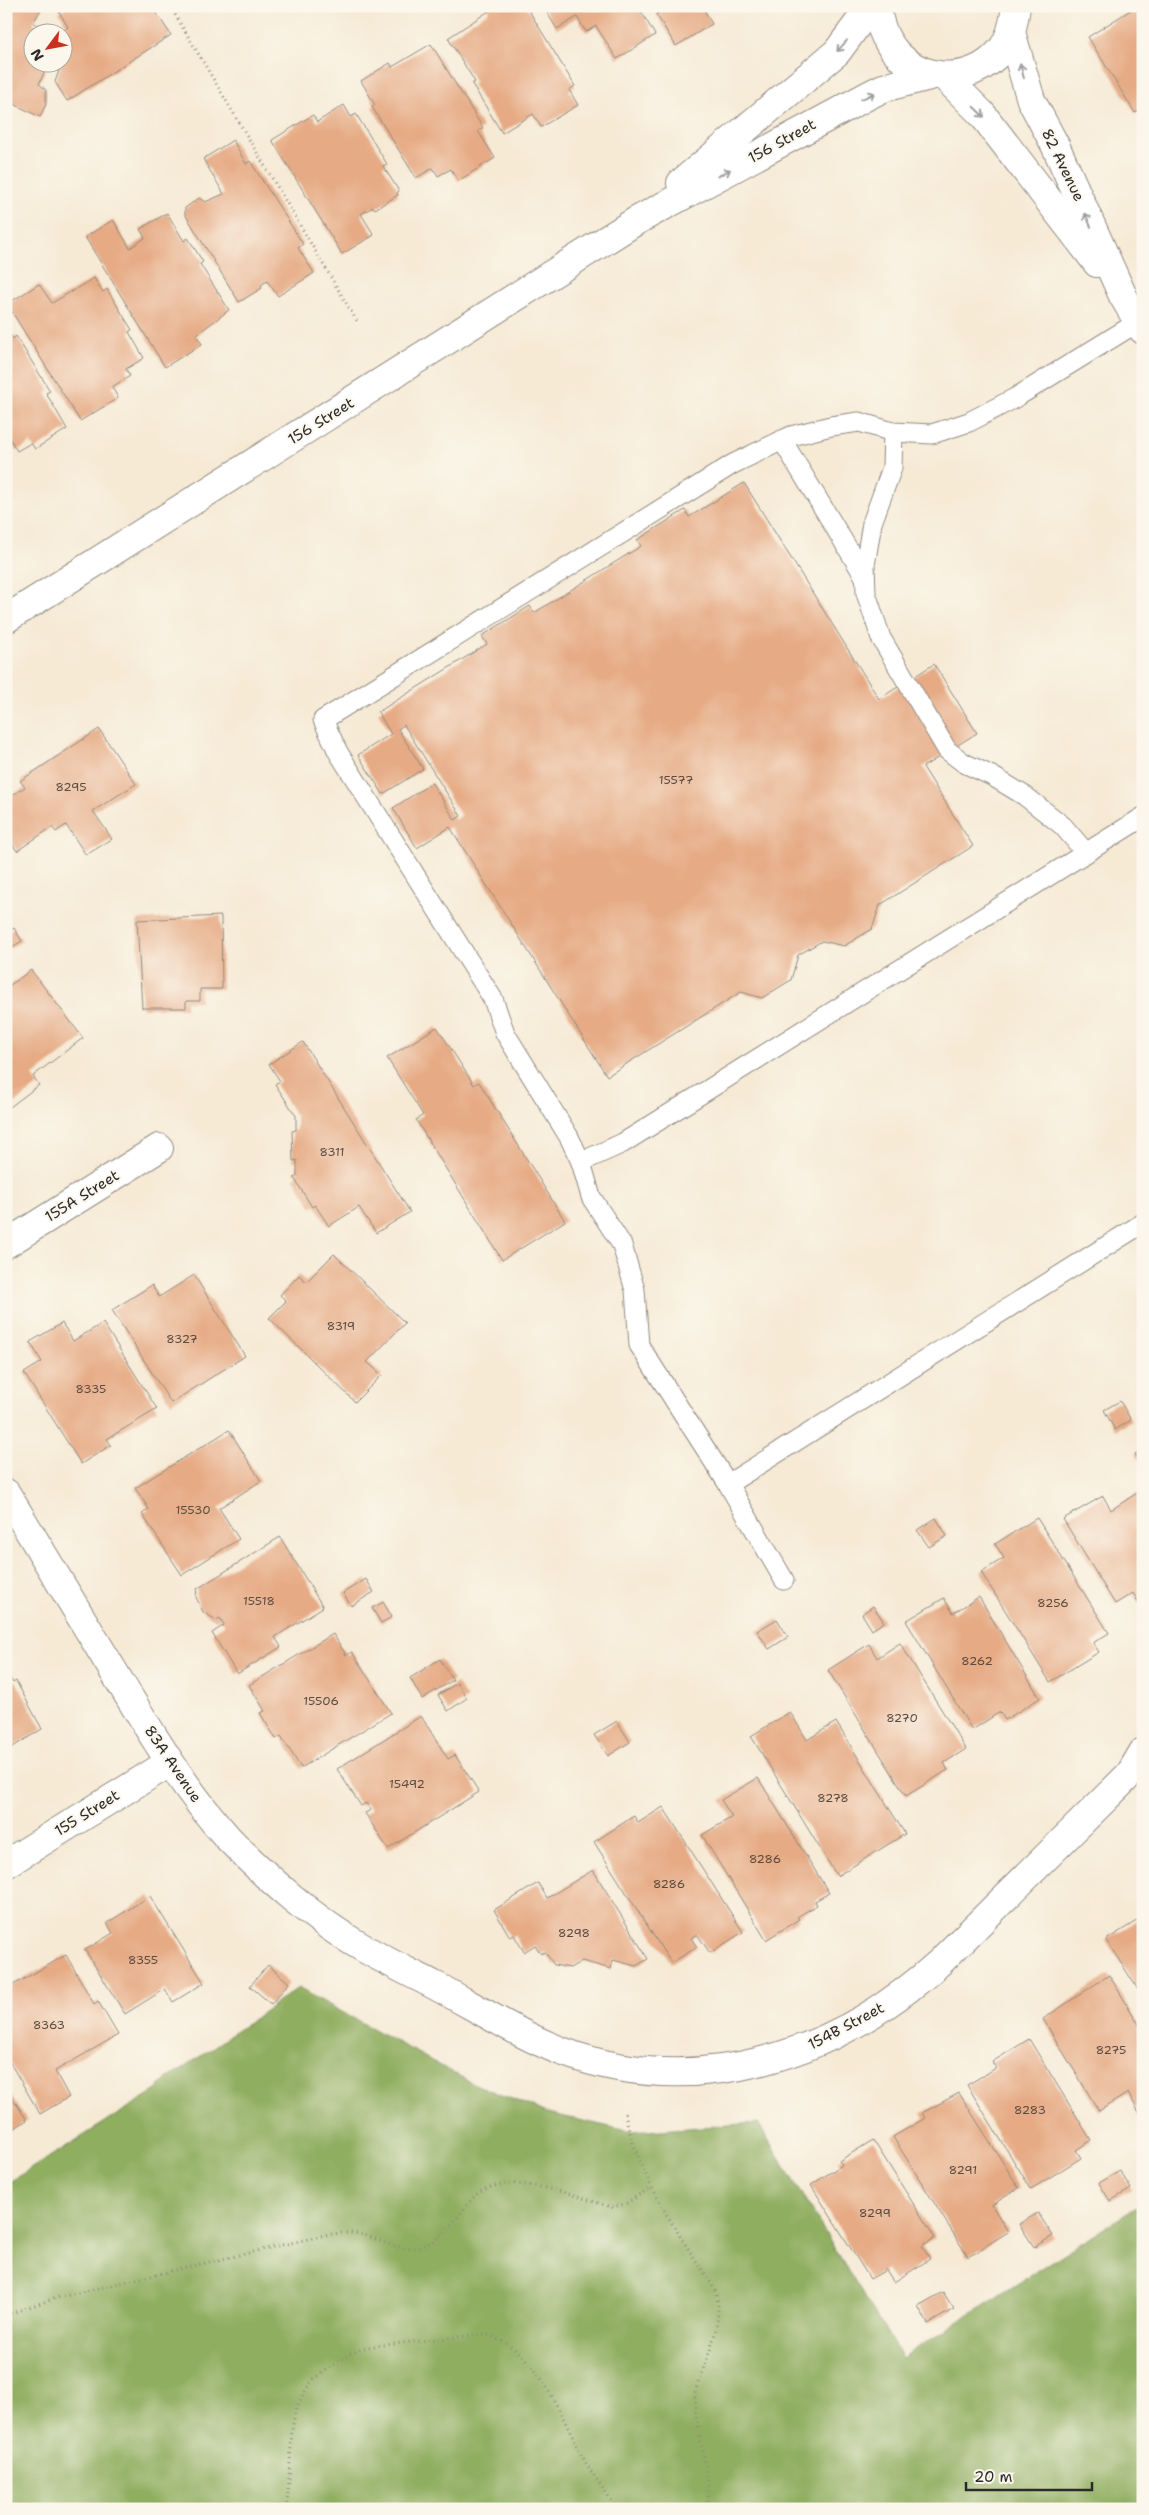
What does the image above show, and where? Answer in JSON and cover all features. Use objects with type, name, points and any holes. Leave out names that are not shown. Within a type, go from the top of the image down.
[{"type":"street","name":"156 Street","points":[[636,222],[837,52],[871,6]]},
{"type":"street","points":[[878,6],[882,29],[890,46],[902,60],[917,70],[940,76]]},
{"type":"street","name":"156 Street","points":[[6,619],[636,222],[883,88],[940,76],[965,74],[992,60],[1003,48],[1017,16]]},
{"type":"street","name":"82 Avenue","points":[[1017,16],[1031,100],[1055,145],[1123,296],[1140,326]]},
{"type":"street","name":"82 Avenue","points":[[940,76],[982,114],[1123,296]]},
{"type":"street","name":"155A Street","points":[[6,1244],[158,1148]]},
{"type":"street","name":"83A Avenue","points":[[6,1494],[169,1763],[229,1838],[270,1878],[358,1946],[410,1972]]},
{"type":"street","name":"154B Street","points":[[410,1972],[562,2051],[626,2069],[660,2073],[707,2071],[796,2052],[851,2027],[883,2008],[919,1981],[1130,1774],[1143,1752]]},
{"type":"street","name":"155 Street","points":[[6,1864],[169,1763]]},
{"type":"lane","points":[[784,1580],[728,1484],[640,1344],[635,1290],[622,1245],[591,1197],[581,1162],[569,1137],[505,1033],[493,999],[338,752],[323,720],[733,464],[782,440],[831,426],[859,422],[893,432],[932,434],[969,422],[1015,398],[1140,326]]},
{"type":"lane","points":[[893,432],[892,468],[872,523],[865,577],[866,593],[881,638],[947,750],[964,763],[992,776],[1025,796],[1063,826],[1086,853]]},
{"type":"lane","points":[[782,440],[865,577]]},
{"type":"lane","points":[[581,1162],[607,1152],[630,1139],[1143,817]]},
{"type":"lane","points":[[728,1484],[1143,1222]]},
{"type":"path","points":[[170,6],[358,323]]},
{"type":"path","points":[[625,2112],[634,2147],[650,2188],[714,2288],[719,2304],[719,2319],[695,2392],[694,2405],[706,2473],[708,2491],[706,2509]]},
{"type":"path","points":[[6,2316],[56,2298],[325,2234],[358,2234],[398,2248],[421,2247],[441,2236],[478,2193],[505,2184],[523,2183],[612,2208],[625,2204],[650,2188]]},
{"type":"path","points":[[286,2509],[294,2421],[302,2396],[313,2379],[348,2355],[367,2347],[483,2334],[496,2337],[511,2346],[535,2371],[589,2468],[617,2509]]},
{"type":"green space","points":[[298,1988],[472,2083],[547,2113],[633,2132],[758,2123],[902,2358],[1143,2203],[1143,2509],[6,2509],[6,2184],[160,2088],[159,2085]]},
{"type":"building","points":[[6,6],[43,6],[34,22],[22,22],[22,72],[44,72],[39,84],[46,90],[46,104],[40,117],[6,100]]},
{"type":"building","points":[[68,6],[159,6],[155,11],[171,35],[67,101],[55,82],[58,72],[72,72],[72,22],[65,22],[59,12]]},
{"type":"building","points":[[486,6],[526,6],[575,86],[569,90],[578,105],[541,127],[533,114],[502,133],[472,84],[475,82],[448,38],[489,11]]},
{"type":"building","points":[[543,6],[638,6],[655,35],[617,59],[596,26],[586,32],[577,17],[557,29]]},
{"type":"building","points":[[660,6],[702,6],[712,24],[676,46],[656,14],[663,10]]},
{"type":"building","points":[[1137,6],[1143,6],[1143,108],[1135,113],[1088,37]]},
{"type":"building","points":[[431,44],[483,128],[478,131],[495,158],[458,181],[451,169],[438,176],[433,168],[416,178],[372,107],[375,105],[361,81],[390,63],[392,67]]},
{"type":"building","points":[[344,105],[351,117],[356,114],[387,164],[383,166],[399,191],[398,195],[375,209],[373,207],[361,214],[374,235],[342,254],[272,140],[313,115],[317,122]]},
{"type":"building","points":[[233,140],[246,164],[250,161],[303,244],[298,248],[314,273],[278,296],[267,281],[261,285],[262,288],[239,302],[185,214],[185,208],[199,198],[205,202],[224,194],[203,159]]},
{"type":"building","points":[[167,213],[184,241],[188,238],[203,262],[200,264],[229,310],[196,335],[202,344],[165,367],[85,237],[113,220],[130,248],[145,238],[140,229]]},
{"type":"building","points":[[94,278],[103,292],[107,289],[132,330],[129,332],[144,358],[126,369],[130,376],[112,387],[118,398],[80,421],[7,304],[39,284],[52,303]]},
{"type":"building","points":[[6,329],[13,339],[16,336],[50,391],[46,393],[67,429],[35,449],[31,443],[17,451],[6,433]]},
{"type":"building","points":[[744,483],[879,699],[934,664],[977,733],[923,767],[973,846],[880,905],[872,929],[844,946],[822,941],[798,955],[791,980],[762,998],[741,992],[607,1076],[450,827],[417,848],[393,808],[432,783],[455,820],[461,816],[404,725],[398,729],[423,769],[383,794],[358,755],[391,734],[378,712],[487,644],[482,636],[530,606],[534,613],[641,546],[637,540],[685,510],[689,517]]},
{"type":"building","points":[[99,729],[136,784],[93,811],[112,839],[86,855],[66,825],[56,832],[52,827],[17,851],[6,835],[6,799],[25,787],[20,781]]},
{"type":"building","points":[[221,916],[222,989],[200,989],[200,1001],[186,1001],[186,1008],[142,1008],[137,920]]},
{"type":"building","points":[[14,928],[22,941],[9,949],[6,945],[6,933]]},
{"type":"building","points":[[31,970],[83,1038],[33,1076],[39,1085],[6,1110],[6,988]]},
{"type":"building","points":[[437,1027],[474,1085],[479,1082],[565,1221],[502,1260],[416,1120],[423,1115],[387,1058]]},
{"type":"building","points":[[303,1042],[410,1212],[376,1233],[359,1207],[329,1226],[315,1205],[312,1207],[294,1178],[297,1176],[297,1160],[293,1161],[292,1131],[296,1130],[296,1116],[275,1084],[280,1081],[269,1064]]},
{"type":"building","points":[[334,1254],[405,1323],[367,1362],[382,1375],[355,1402],[269,1318],[286,1301],[280,1295],[299,1275],[306,1282]]},
{"type":"building","points":[[194,1275],[245,1356],[171,1403],[112,1310],[152,1285],[159,1297]]},
{"type":"building","points":[[62,1323],[73,1341],[103,1323],[157,1409],[107,1439],[111,1445],[81,1464],[24,1373],[42,1362],[30,1342]]},
{"type":"building","points":[[1120,1401],[1131,1420],[1115,1430],[1104,1410]]},
{"type":"building","points":[[229,1430],[261,1481],[219,1508],[239,1539],[182,1575],[142,1514],[149,1509],[135,1488]]},
{"type":"building","points":[[1143,1449],[1143,1466],[1135,1454]]},
{"type":"building","points":[[1137,1493],[1143,1502],[1143,1603],[1140,1605],[1133,1593],[1115,1604],[1063,1519],[1103,1496],[1111,1510]]},
{"type":"building","points":[[936,1518],[947,1536],[929,1547],[917,1530]]},
{"type":"building","points":[[1037,1518],[1109,1633],[1093,1643],[1099,1652],[1050,1682],[981,1572],[1004,1558],[995,1544]]},
{"type":"building","points":[[280,1537],[323,1607],[275,1637],[281,1647],[237,1674],[212,1633],[224,1625],[220,1618],[216,1620],[203,1612],[196,1597],[197,1589]]},
{"type":"building","points":[[366,1579],[374,1592],[351,1606],[343,1593]]},
{"type":"building","points":[[979,1597],[1040,1698],[1005,1720],[1000,1712],[972,1730],[906,1621],[944,1598],[953,1613]]},
{"type":"building","points":[[383,1602],[392,1617],[381,1623],[372,1608]]},
{"type":"building","points":[[873,1606],[884,1622],[872,1630],[862,1614]]},
{"type":"building","points":[[777,1619],[788,1637],[769,1649],[757,1631]]},
{"type":"building","points":[[333,1634],[346,1655],[352,1652],[391,1713],[301,1768],[281,1736],[276,1739],[260,1713],[265,1711],[249,1685]]},
{"type":"building","points":[[900,1643],[966,1749],[944,1763],[948,1770],[906,1796],[828,1670],[869,1644],[877,1658]]},
{"type":"building","points":[[440,1659],[453,1680],[422,1699],[410,1678]]},
{"type":"building","points":[[6,1671],[13,1683],[16,1681],[42,1729],[6,1751]]},
{"type":"building","points":[[457,1683],[467,1698],[448,1711],[438,1695]]},
{"type":"building","points":[[790,1712],[807,1740],[836,1722],[905,1834],[837,1876],[751,1736]]},
{"type":"building","points":[[421,1716],[448,1759],[455,1755],[479,1792],[388,1849],[365,1813],[371,1810],[366,1803],[361,1806],[337,1769]]},
{"type":"building","points":[[617,1721],[630,1742],[608,1756],[594,1735]]},
{"type":"building","points":[[758,1778],[829,1893],[815,1901],[817,1905],[797,1917],[799,1919],[766,1940],[702,1835],[732,1817],[721,1800]]},
{"type":"building","points":[[663,1807],[743,1932],[710,1953],[697,1934],[691,1938],[697,1947],[671,1963],[594,1842],[634,1816],[638,1823]]},
{"type":"building","points":[[593,1870],[648,1959],[636,1966],[613,1960],[611,1969],[582,1961],[570,1968],[554,1965],[545,1952],[541,1954],[535,1945],[524,1952],[514,1935],[510,1937],[494,1910],[538,1883],[547,1898]]},
{"type":"building","points":[[150,1896],[204,1983],[173,2002],[165,1989],[125,2014],[85,1950],[113,1933],[107,1923]]},
{"type":"building","points":[[1143,1917],[1143,1997],[1106,1940]]},
{"type":"building","points":[[66,1955],[94,2004],[98,2001],[118,2035],[55,2071],[69,2097],[40,2114],[6,2056],[6,1989]]},
{"type":"building","points":[[268,1965],[289,1983],[271,2004],[250,1986]]},
{"type":"building","points":[[1109,1975],[1143,2031],[1143,2112],[1140,2114],[1128,2093],[1099,2111],[1043,2019]]},
{"type":"building","points":[[1029,2039],[1091,2140],[1076,2150],[1081,2158],[1031,2189],[967,2085],[996,2068],[992,2062]]},
{"type":"building","points":[[6,2088],[27,2120],[6,2134]]},
{"type":"building","points":[[959,2093],[1019,2188],[992,2205],[1008,2232],[968,2257],[893,2137],[925,2118],[922,2113]]},
{"type":"building","points":[[873,2140],[935,2238],[922,2246],[930,2259],[894,2282],[886,2270],[870,2279],[811,2185],[842,2165],[839,2161]]},
{"type":"building","points":[[1120,2171],[1131,2189],[1110,2201],[1099,2183]]},
{"type":"building","points":[[1038,2213],[1053,2236],[1034,2247],[1019,2224]]},
{"type":"building","points":[[943,2292],[954,2309],[928,2324],[918,2306]]}]
